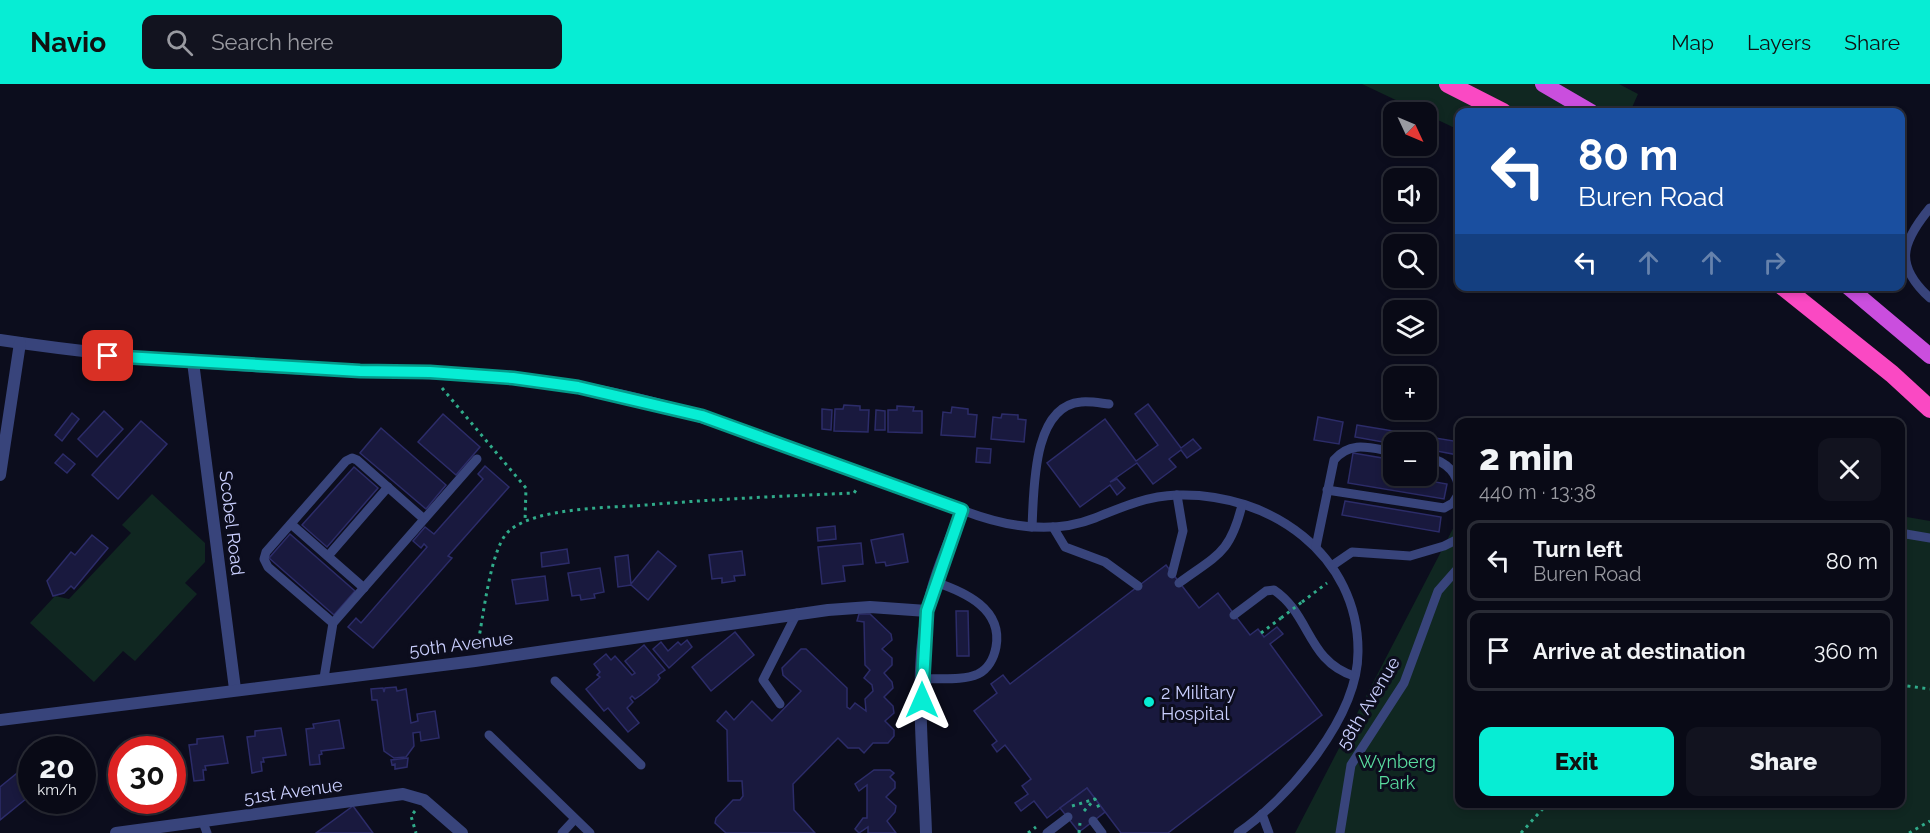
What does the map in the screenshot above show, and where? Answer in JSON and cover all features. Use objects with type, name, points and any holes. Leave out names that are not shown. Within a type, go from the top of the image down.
[{"type":"highway","points":[[1448,84],[1495,108]]},
{"type":"highway","points":[[1543,84],[1584,108]]},
{"type":"highway","points":[[1788,291],[1892,374],[1930,409]]},
{"type":"highway","points":[[1853,291],[1930,356]]},
{"type":"street","points":[[0,340],[108,356],[513,378],[637,399],[768,437],[962,510],[935,582],[927,611],[922,679],[926,833]]},
{"type":"street","points":[[0,475],[20,343]]},
{"type":"street","name":"Scobel Road","points":[[193,362],[235,689]]},
{"type":"street","name":"50th Avenue","points":[[0,720],[475,661],[797,614],[870,607],[927,611]]},
{"type":"street","name":"51st Avenue","points":[[116,833],[205,827],[396,795],[410,795],[424,800]]},
{"type":"street","points":[[424,800],[462,833]]},
{"type":"lane","points":[[1905,257],[1908,246],[1929,211]]},
{"type":"lane","points":[[1905,264],[1912,282],[1930,298]]},
{"type":"lane","points":[[1032,527],[1041,440],[1048,424],[1059,412],[1073,404],[1109,404]]},
{"type":"lane","points":[[1316,547],[1331,466],[1343,451],[1357,445],[1383,450]]},
{"type":"lane","points":[[333,623],[265,563],[266,552],[348,459],[357,460],[424,519]]},
{"type":"lane","points":[[324,678],[333,623],[477,459]]},
{"type":"lane","points":[[1437,460],[1443,462],[1455,475]]},
{"type":"lane","points":[[328,556],[388,487]]},
{"type":"lane","points":[[1327,490],[1444,508],[1455,500]]},
{"type":"lane","points":[[962,510],[1005,524],[1032,527],[1053,526],[1084,522],[1147,499],[1177,495],[1210,497],[1242,506],[1292,528],[1316,547],[1333,565],[1346,587],[1356,619],[1358,659],[1346,702],[1307,768],[1262,814],[1238,833]]},
{"type":"lane","points":[[1172,574],[1182,537],[1177,495]]},
{"type":"lane","points":[[1179,583],[1230,544],[1236,532],[1242,506]]},
{"type":"lane","points":[[291,524],[364,588]]},
{"type":"lane","points":[[1053,526],[1065,547],[1105,562],[1138,586]]},
{"type":"lane","points":[[1905,534],[1930,538]]},
{"type":"lane","points":[[1333,565],[1352,552],[1410,556],[1455,540]]},
{"type":"lane","name":"58th Avenue","points":[[1340,833],[1351,765],[1404,683],[1438,591],[1455,572]]},
{"type":"lane","points":[[922,679],[977,674],[992,661],[997,643],[994,625],[979,603],[963,591],[935,582]]},
{"type":"lane","points":[[1234,615],[1266,591],[1274,590],[1308,631],[1316,649],[1327,662],[1338,671],[1354,676]]},
{"type":"lane","points":[[780,704],[763,680],[797,614]]},
{"type":"lane","points":[[555,681],[641,765]]},
{"type":"lane","points":[[489,735],[590,833]]},
{"type":"lane","points":[[1262,814],[1269,833]]},
{"type":"lane","points":[[1047,833],[1068,817]]},
{"type":"lane","points":[[562,833],[575,819]]},
{"type":"lane","points":[[1093,821],[1102,833]]},
{"type":"path","points":[[430,372],[526,488],[525,521]]},
{"type":"path","points":[[475,661],[494,555],[508,531],[525,521],[567,511],[743,497],[854,493],[864,475]]},
{"type":"path","points":[[1262,633],[1329,582]]},
{"type":"path","points":[[1905,686],[1930,688]]},
{"type":"path","points":[[416,833],[411,816],[424,800]]},
{"type":"path","points":[[1521,833],[1543,808]]},
{"type":"path","points":[[1909,833],[1930,821]]},
{"type":"green space","points":[[1362,84],[1619,84],[1638,94],[1632,108],[1455,108],[1455,128],[1437,120],[1437,102],[1400,102]]},
{"type":"green space","points":[[152,494],[205,543],[205,562],[185,583],[197,594],[135,661],[123,651],[94,682],[30,623],[55,596],[69,599],[131,533],[122,525]]},
{"type":"green space","name":"Wynberg Park","points":[[1905,517],[1930,521],[1930,833],[1295,833],[1455,525],[1455,808],[1905,808]]},
{"type":"building","points":[[1148,404],[1181,448],[1193,439],[1201,448],[1187,458],[1181,450],[1169,459],[1176,467],[1153,484],[1137,463],[1110,482],[1117,479],[1125,488],[1117,495],[1110,485],[1080,507],[1047,463],[1105,419],[1136,461],[1158,445],[1135,414]]},
{"type":"building","points":[[844,405],[860,406],[860,410],[869,410],[868,432],[834,431],[835,409],[843,409]]},
{"type":"building","points":[[897,406],[914,407],[913,411],[922,411],[922,433],[888,432],[888,410],[897,410]]},
{"type":"building","points":[[952,407],[968,409],[968,414],[977,415],[975,437],[941,435],[943,412],[951,413]]},
{"type":"building","points":[[822,409],[832,410],[831,430],[822,429]]},
{"type":"building","points":[[876,410],[885,411],[885,430],[875,430]]},
{"type":"building","points":[[104,411],[123,429],[97,457],[78,439]]},
{"type":"building","points":[[72,413],[79,419],[62,441],[55,435]]},
{"type":"building","points":[[443,414],[480,447],[456,475],[418,442]]},
{"type":"building","points":[[1002,414],[1018,415],[1018,419],[1026,420],[1024,442],[991,439],[993,417],[1001,418]]},
{"type":"building","points":[[1318,417],[1343,422],[1339,444],[1314,440]]},
{"type":"building","points":[[141,421],[167,444],[118,499],[92,475]]},
{"type":"building","points":[[1357,425],[1399,432],[1383,432],[1383,442],[1355,437]]},
{"type":"building","points":[[381,428],[446,485],[426,509],[360,453]]},
{"type":"building","points":[[1437,438],[1455,441],[1455,454],[1437,451]]},
{"type":"building","points":[[977,448],[991,449],[990,463],[976,462]]},
{"type":"building","points":[[1353,453],[1383,458],[1383,486],[1437,486],[1437,482],[1447,484],[1444,499],[1348,483]]},
{"type":"building","points":[[63,454],[75,464],[67,473],[55,463]]},
{"type":"building","points":[[485,466],[509,487],[448,556],[452,558],[373,648],[348,627],[356,618],[361,623],[427,547],[424,544],[421,548],[413,541],[425,527],[434,534],[483,479],[478,474]]},
{"type":"building","points":[[354,467],[378,488],[327,547],[302,525]]},
{"type":"building","points":[[1345,501],[1441,517],[1439,532],[1342,515]]},
{"type":"building","points":[[835,526],[836,539],[818,541],[817,528]]},
{"type":"building","points":[[290,534],[355,591],[334,615],[269,558]]},
{"type":"building","points":[[903,534],[908,562],[886,566],[885,562],[876,563],[871,540]]},
{"type":"building","points":[[92,535],[108,548],[74,589],[71,586],[64,593],[53,596],[47,581],[71,552],[75,555]]},
{"type":"building","points":[[861,543],[863,564],[843,566],[845,581],[822,584],[818,547]]},
{"type":"building","points":[[567,549],[569,563],[542,567],[541,553]]},
{"type":"building","points":[[658,551],[676,566],[648,600],[631,585],[618,587],[615,557],[628,555],[631,584]]},
{"type":"building","points":[[742,551],[745,575],[734,576],[735,581],[722,583],[722,578],[712,579],[709,555]]},
{"type":"building","name":"2 Military Hospital","points":[[1166,565],[1199,608],[1218,593],[1250,635],[1258,629],[1264,637],[1277,627],[1283,634],[1270,644],[1322,715],[1168,833],[1121,833],[1087,788],[1047,818],[1034,801],[1021,811],[1015,803],[1028,794],[1022,786],[1031,779],[1005,745],[997,752],[992,745],[997,741],[974,711],[997,693],[991,684],[1003,675],[1010,684]]},
{"type":"building","points":[[600,568],[604,592],[594,594],[595,598],[581,600],[580,595],[572,596],[568,573]]},
{"type":"building","points":[[545,576],[548,600],[516,604],[512,580]]},
{"type":"building","points":[[956,611],[968,611],[969,656],[957,656]]},
{"type":"building","points":[[859,614],[870,614],[891,634],[892,640],[882,649],[892,658],[892,665],[884,673],[892,682],[893,688],[884,697],[893,706],[894,713],[885,721],[894,730],[894,736],[888,743],[873,743],[864,753],[859,748],[848,748],[838,738],[793,784],[794,810],[815,833],[726,833],[715,823],[716,818],[733,800],[740,800],[743,796],[742,781],[728,781],[727,730],[717,721],[726,711],[734,720],[752,701],[772,721],[801,691],[783,675],[782,668],[801,649],[806,649],[847,688],[847,707],[850,709],[855,703],[866,711],[865,699],[873,691],[872,685],[864,678],[870,670],[865,665],[864,622],[857,621]]},
{"type":"building","points":[[735,632],[754,655],[711,691],[692,667]]},
{"type":"building","points":[[687,640],[692,647],[669,668],[653,649],[661,642],[668,651],[678,642],[681,645]]},
{"type":"building","points":[[644,645],[665,670],[658,675],[660,678],[657,682],[641,695],[635,699],[632,696],[630,698],[633,702],[627,708],[639,723],[628,732],[608,708],[604,711],[586,689],[600,677],[597,675],[600,672],[594,664],[606,654],[611,660],[615,656],[632,675],[635,673],[625,661]]},
{"type":"building","points":[[396,687],[397,691],[406,689],[411,723],[418,721],[417,714],[435,711],[439,738],[421,741],[420,732],[413,733],[414,746],[406,757],[394,758],[384,751],[377,700],[372,700],[371,689],[383,688],[384,692],[385,688]]},
{"type":"building","points":[[339,720],[344,748],[321,751],[320,764],[310,765],[306,729],[314,728],[313,724]]},
{"type":"building","points":[[281,728],[286,755],[263,758],[262,771],[252,773],[247,737],[255,736],[255,731]]},
{"type":"building","points":[[223,736],[228,763],[205,766],[204,780],[194,781],[189,745],[197,744],[197,739]]},
{"type":"building","points":[[408,758],[407,767],[395,769],[395,764],[392,765],[391,760]]},
{"type":"building","points":[[874,770],[890,770],[894,773],[890,777],[895,782],[895,788],[886,797],[896,806],[895,812],[887,821],[896,833],[868,833],[868,827],[859,833],[855,829],[863,818],[867,818],[867,785],[859,791],[855,784]]},
{"type":"building","points":[[18,772],[18,805],[0,820],[0,787]]},
{"type":"building","points":[[1087,788],[1105,812],[1079,832],[1060,808]]},
{"type":"building","points":[[353,806],[373,833],[316,833]]},
{"type":"place","name":"2 Military Hospital","points":[[1149,702]]},
{"type":"route","points":[[108,356],[360,371],[430,372],[513,378],[578,387],[702,416],[768,437],[962,510],[935,582],[927,611],[922,700]]}]
